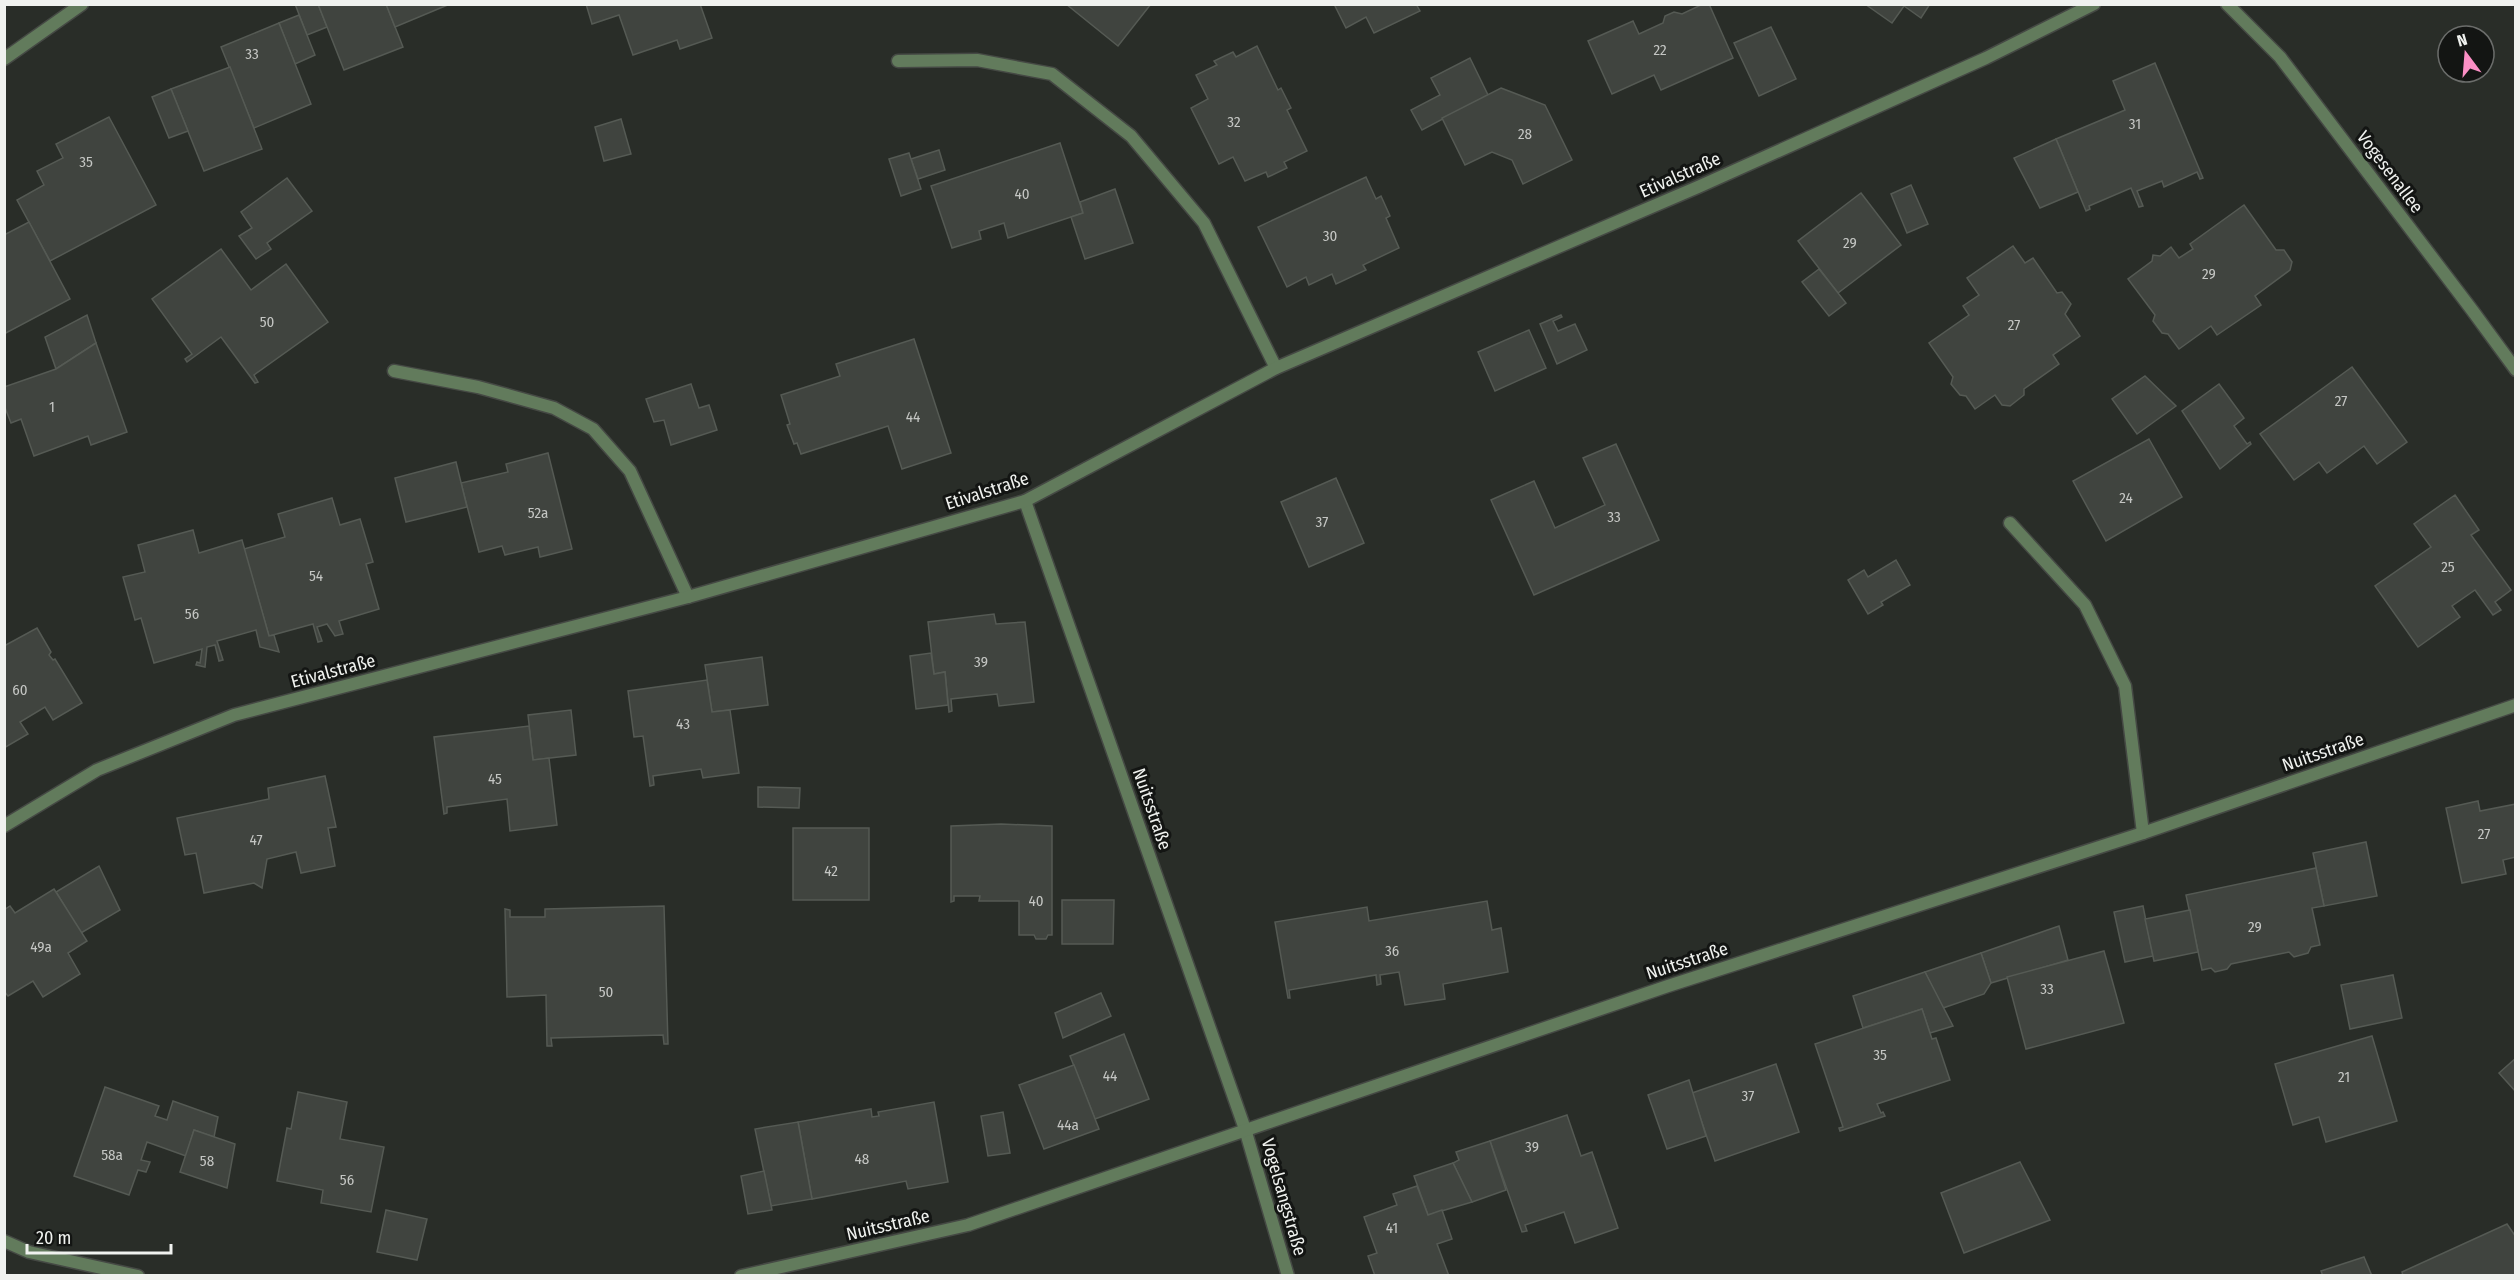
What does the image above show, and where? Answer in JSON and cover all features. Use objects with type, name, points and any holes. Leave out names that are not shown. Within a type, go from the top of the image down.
[{"type":"street","points":[[4,59],[82,4]]},
{"type":"street","name":"Etivalstraße","points":[[4,826],[97,770],[234,715],[688,597],[1025,501],[1276,368],[1698,187],[1986,58],[2094,4]]},
{"type":"street","name":"Vogesenallee","points":[[2227,4],[2280,57],[2516,370]]},
{"type":"street","points":[[898,61],[977,60],[1052,75],[1131,136],[1204,223],[1276,368]]},
{"type":"street","points":[[394,371],[478,387],[554,408],[593,429],[630,471],[688,597]]},
{"type":"street","name":"Nuitsstraße","points":[[1025,501],[1245,1129]]},
{"type":"street","points":[[2010,523],[2085,605],[2125,686],[2143,832]]},
{"type":"street","name":"Nuitsstraße","points":[[741,1275],[968,1225],[1668,986],[2143,832],[2516,705]]},
{"type":"street","name":"Vogelsangstraße","points":[[1245,1129],[1288,1275]]},
{"type":"street","points":[[4,1241],[29,1252],[138,1275]]},
{"type":"building","points":[[295,4],[318,4],[327,27],[307,35]]},
{"type":"building","points":[[318,4],[386,4],[403,47],[344,70]]},
{"type":"building","points":[[386,4],[450,4],[395,27]]},
{"type":"building","points":[[586,4],[700,4],[712,38],[680,49],[677,40],[633,55],[619,15],[592,24]]},
{"type":"building","points":[[1066,4],[1151,4],[1118,46]]},
{"type":"building","points":[[1334,4],[1416,4],[1420,11],[1374,33],[1366,17],[1346,28]]},
{"type":"building","points":[[1703,4],[1709,4],[1733,58],[1661,90],[1654,75],[1612,94],[1588,41],[1633,21],[1639,34],[1663,23],[1665,16],[1674,12],[1682,14]]},
{"type":"building","points":[[1865,4],[1930,4],[1921,18],[1904,6],[1892,23]]},
{"type":"building","points":[[299,15],[315,55],[295,64],[279,23]]},
{"type":"building","points":[[279,23],[311,104],[254,128],[221,47]]},
{"type":"building","points":[[1771,27],[1796,79],[1759,96],[1734,43]]},
{"type":"building","points":[[1257,46],[1278,90],[1281,88],[1291,108],[1287,110],[1307,151],[1284,162],[1287,168],[1268,177],[1266,172],[1245,181],[1233,157],[1219,164],[1191,108],[1208,99],[1196,75],[1217,65],[1214,61],[1233,52],[1236,57]]},
{"type":"building","points":[[1470,58],[1488,95],[1422,130],[1411,110],[1440,95],[1431,78]]},
{"type":"building","points":[[2155,63],[2203,178],[2200,179],[2197,172],[2164,187],[2162,181],[2137,191],[2143,206],[2139,207],[2131,188],[2089,206],[2090,209],[2086,211],[2056,139],[2125,110],[2113,81]]},
{"type":"building","points":[[230,67],[262,149],[204,171],[171,89]]},
{"type":"building","points":[[1501,88],[1545,105],[1572,160],[1523,184],[1512,160],[1492,152],[1465,165],[1442,118]]},
{"type":"building","points":[[171,89],[188,131],[169,138],[152,97]]},
{"type":"building","points":[[109,117],[156,205],[50,261],[17,200],[44,185],[37,171],[63,158],[56,144]]},
{"type":"building","points":[[621,119],[631,154],[604,161],[595,127]]},
{"type":"building","points":[[2056,139],[2078,192],[2040,208],[2014,158]]},
{"type":"building","points":[[1060,143],[1083,213],[1008,238],[1004,223],[979,231],[981,239],[952,248],[931,186]]},
{"type":"building","points":[[939,150],[945,170],[918,179],[911,159]]},
{"type":"building","points":[[909,153],[921,189],[901,196],[889,159]]},
{"type":"building","points":[[1366,177],[1376,199],[1381,196],[1390,216],[1386,218],[1399,248],[1363,265],[1366,270],[1336,284],[1332,274],[1309,285],[1306,277],[1287,287],[1258,227]]},
{"type":"building","points":[[287,178],[312,211],[267,243],[271,249],[256,259],[239,236],[252,228],[241,212]]},
{"type":"building","points":[[1911,185],[1928,224],[1907,233],[1891,194]]},
{"type":"building","points":[[1115,189],[1133,243],[1085,259],[1071,217],[1083,213],[1080,202]]},
{"type":"building","points":[[1861,193],[1901,245],[1838,293],[1798,241]]},
{"type":"building","points":[[2244,205],[2276,250],[2284,250],[2292,262],[2290,270],[2255,296],[2261,305],[2217,335],[2211,326],[2179,349],[2168,334],[2162,333],[2153,321],[2155,315],[2128,279],[2152,261],[2153,255],[2160,256],[2171,247],[2179,258],[2193,249],[2190,244]]},
{"type":"building","points":[[29,222],[70,299],[4,334],[4,235]]},
{"type":"building","points":[[2013,246],[2025,263],[2033,258],[2057,293],[2062,292],[2071,304],[2065,314],[2080,336],[2053,355],[2059,364],[2024,389],[2024,395],[2010,406],[2002,405],[1995,395],[1975,409],[1966,396],[1960,395],[1951,384],[1953,377],[1929,343],[1969,315],[1963,306],[1979,295],[1967,278]]},
{"type":"building","points":[[221,249],[251,290],[286,264],[328,322],[254,375],[258,382],[255,383],[221,337],[187,362],[185,359],[192,354],[152,299]]},
{"type":"building","points":[[1819,269],[1846,303],[1829,316],[1802,282]]},
{"type":"building","points":[[87,315],[96,343],[56,369],[45,337]]},
{"type":"building","points":[[1561,315],[1562,317],[1553,321],[1558,331],[1575,324],[1587,350],[1557,364],[1540,324]]},
{"type":"building","points":[[1529,330],[1546,368],[1495,391],[1478,352]]},
{"type":"building","points":[[914,339],[951,453],[902,469],[888,426],[801,454],[797,443],[794,444],[787,425],[790,424],[781,395],[840,376],[836,364]]},
{"type":"building","points":[[96,343],[127,432],[91,445],[88,436],[34,456],[21,419],[11,423],[4,405],[4,387],[56,369]]},
{"type":"building","points":[[2352,367],[2407,442],[2377,464],[2364,446],[2327,473],[2319,462],[2294,480],[2260,434]]},
{"type":"building","points":[[2145,376],[2176,406],[2137,434],[2112,399]]},
{"type":"building","points":[[691,384],[699,408],[709,405],[717,430],[671,445],[664,420],[654,422],[646,399]]},
{"type":"building","points":[[2219,384],[2244,418],[2234,426],[2247,444],[2250,442],[2251,444],[2220,469],[2182,411]]},
{"type":"building","points":[[2149,439],[2182,497],[2106,541],[2073,481]]},
{"type":"building","points":[[1616,444],[1659,540],[1534,595],[1491,500],[1534,481],[1555,528],[1605,505],[1583,458]]},
{"type":"building","points":[[548,453],[572,549],[540,557],[538,547],[505,555],[502,546],[479,552],[461,483],[508,472],[506,464]]},
{"type":"building","points":[[456,462],[467,507],[406,522],[395,478]]},
{"type":"building","points":[[1336,478],[1364,543],[1309,567],[1281,502]]},
{"type":"building","points":[[2455,495],[2479,530],[2471,535],[2511,590],[2495,602],[2501,610],[2493,615],[2475,590],[2452,606],[2460,617],[2418,647],[2375,586],[2431,547],[2414,524]]},
{"type":"building","points":[[332,498],[340,525],[360,519],[373,562],[366,564],[379,609],[339,621],[343,634],[335,636],[327,624],[317,627],[322,641],[318,642],[313,624],[269,636],[244,549],[285,537],[278,514]]},
{"type":"building","points":[[193,530],[199,553],[242,540],[269,636],[274,635],[279,652],[260,647],[256,630],[217,641],[223,660],[219,661],[215,645],[207,647],[205,667],[196,665],[197,662],[200,663],[202,649],[154,663],[141,618],[135,620],[123,577],[145,572],[138,545]]},
{"type":"building","points":[[1896,560],[1910,585],[1881,602],[1883,605],[1868,614],[1848,580],[1864,570],[1868,577]]},
{"type":"building","points":[[994,614],[996,624],[1025,622],[1034,702],[999,706],[997,694],[951,699],[952,711],[949,712],[945,672],[934,674],[928,622]]},
{"type":"building","points":[[37,628],[51,652],[49,655],[53,660],[55,659],[82,703],[53,720],[45,707],[20,722],[28,734],[4,748],[4,646]]},
{"type":"building","points":[[931,653],[934,674],[945,672],[948,705],[916,709],[910,656]]},
{"type":"building","points":[[762,657],[768,705],[712,712],[705,665]]},
{"type":"building","points":[[707,680],[712,712],[730,710],[739,773],[703,778],[701,769],[653,776],[654,785],[650,786],[643,736],[634,737],[628,691]]},
{"type":"building","points":[[571,710],[576,755],[533,760],[528,715]]},
{"type":"building","points":[[529,726],[533,760],[549,758],[557,825],[510,831],[507,799],[447,807],[447,813],[444,814],[434,737]]},
{"type":"building","points":[[325,776],[336,827],[328,828],[335,866],[301,873],[296,852],[267,859],[262,888],[254,883],[204,893],[196,853],[185,855],[177,818],[269,799],[268,788]]},
{"type":"building","points":[[758,787],[800,788],[799,808],[758,807]]},
{"type":"building","points":[[2478,801],[2480,811],[2516,804],[2516,857],[2503,860],[2506,874],[2462,883],[2446,808]]},
{"type":"building","points":[[1001,824],[1052,826],[1052,935],[1048,935],[1046,939],[1036,939],[1034,935],[1019,935],[1019,901],[979,901],[980,896],[954,896],[954,901],[951,902],[951,826]]},
{"type":"building","points":[[793,828],[869,828],[869,900],[793,900]]},
{"type":"building","points":[[2366,842],[2377,896],[2324,906],[2313,853]]},
{"type":"building","points":[[99,866],[120,910],[81,933],[56,892]]},
{"type":"building","points":[[2316,868],[2324,906],[2312,908],[2320,945],[2311,947],[2308,953],[2294,957],[2289,952],[2231,964],[2227,969],[2215,972],[2211,968],[2202,970],[2186,895]]},
{"type":"building","points":[[54,889],[87,941],[68,953],[80,974],[43,997],[33,981],[8,996],[4,991],[4,910],[10,906],[15,913]]},
{"type":"building","points":[[1062,900],[1114,900],[1113,944],[1062,944]]},
{"type":"building","points":[[1487,901],[1492,930],[1501,928],[1508,972],[1443,984],[1445,999],[1405,1005],[1399,972],[1380,975],[1381,984],[1377,985],[1376,975],[1289,990],[1290,998],[1288,998],[1275,922],[1367,907],[1369,921]]},
{"type":"building","points":[[664,906],[668,1044],[664,1044],[663,1035],[551,1038],[552,1046],[547,1046],[546,995],[507,997],[505,909],[510,910],[510,917],[545,917],[545,909]]},
{"type":"building","points":[[2143,906],[2153,956],[2125,962],[2114,912]]},
{"type":"building","points":[[2190,910],[2198,952],[2154,961],[2145,919]]},
{"type":"building","points":[[2059,926],[2068,960],[1991,983],[1981,953]]},
{"type":"building","points":[[2104,951],[2124,1023],[2026,1049],[2007,977]]},
{"type":"building","points":[[1981,953],[1991,983],[1984,994],[1943,1008],[1925,972]]},
{"type":"building","points":[[1925,972],[1953,1026],[1930,1033],[1922,1009],[1863,1028],[1853,996]]},
{"type":"building","points":[[2393,975],[2402,1018],[2350,1029],[2341,985]]},
{"type":"building","points":[[1101,993],[1111,1016],[1063,1038],[1055,1013]]},
{"type":"building","points":[[1922,1009],[1932,1039],[1936,1038],[1950,1080],[1877,1104],[1885,1116],[1840,1131],[1839,1128],[1843,1127],[1815,1044]]},
{"type":"building","points":[[1124,1034],[1149,1099],[1095,1119],[1070,1056]]},
{"type":"building","points":[[2372,1036],[2397,1121],[2326,1142],[2319,1117],[2293,1125],[2275,1064]]},
{"type":"building","points":[[2516,1058],[2516,1092],[2499,1073]]},
{"type":"building","points":[[1776,1064],[1799,1132],[1715,1161],[1692,1093]]},
{"type":"building","points":[[1074,1065],[1099,1129],[1044,1149],[1019,1085]]},
{"type":"building","points":[[1689,1080],[1706,1136],[1667,1149],[1648,1095]]},
{"type":"building","points":[[105,1087],[159,1106],[155,1116],[167,1120],[173,1101],[218,1117],[214,1137],[194,1130],[186,1156],[147,1142],[141,1160],[150,1162],[146,1172],[138,1170],[129,1195],[74,1176]]},
{"type":"building","points":[[298,1092],[347,1102],[340,1139],[384,1147],[371,1212],[321,1203],[323,1190],[277,1181],[287,1128],[291,1129]]},
{"type":"building","points":[[934,1102],[948,1182],[908,1189],[906,1181],[812,1199],[798,1122],[871,1109],[872,1117],[879,1116],[878,1112]]},
{"type":"building","points":[[1003,1112],[1010,1153],[988,1156],[981,1116]]},
{"type":"building","points":[[1567,1115],[1581,1156],[1592,1152],[1618,1228],[1575,1243],[1564,1212],[1525,1225],[1527,1231],[1522,1232],[1490,1141]]},
{"type":"building","points":[[798,1122],[812,1199],[771,1206],[755,1129]]},
{"type":"building","points":[[194,1130],[235,1144],[227,1188],[180,1172]]},
{"type":"building","points":[[1490,1141],[1506,1190],[1472,1202],[1453,1163],[1459,1160],[1456,1152]]},
{"type":"building","points":[[2020,1162],[2050,1220],[1964,1253],[1941,1193]]},
{"type":"building","points":[[1453,1163],[1472,1202],[1428,1215],[1414,1176]]},
{"type":"building","points":[[764,1171],[772,1210],[748,1214],[741,1176]]},
{"type":"building","points":[[1417,1186],[1428,1215],[1442,1210],[1452,1239],[1437,1244],[1449,1276],[1375,1276],[1368,1256],[1377,1253],[1364,1217],[1397,1205],[1393,1194]]},
{"type":"building","points":[[386,1210],[427,1219],[417,1260],[377,1252]]},
{"type":"building","points":[[2507,1224],[2516,1237],[2516,1276],[2403,1276],[2402,1272]]},
{"type":"building","points":[[2364,1257],[2372,1276],[2323,1276],[2321,1271]]}]
